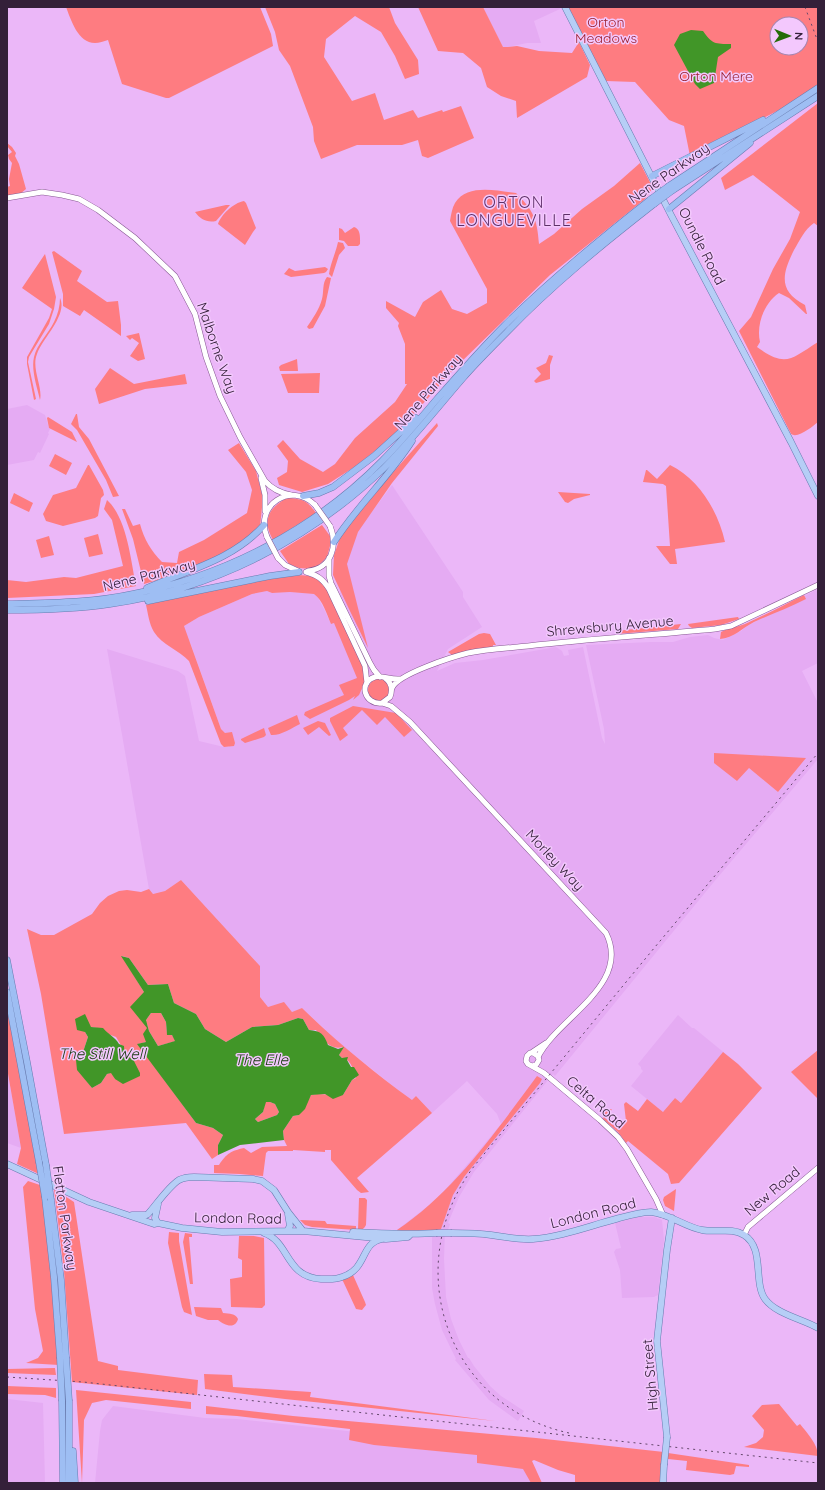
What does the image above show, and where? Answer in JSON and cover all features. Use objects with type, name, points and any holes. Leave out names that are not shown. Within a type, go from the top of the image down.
[{"type":"highway","name":"Nene Parkway","points":[[7,610],[75,608],[110,604],[148,597],[212,578],[242,565],[287,542],[328,515],[385,466],[476,364],[508,331],[555,286],[602,245],[671,188],[781,116],[818,88]]},
{"type":"highway","name":"Nene Parkway","points":[[781,116],[818,96]]},
{"type":"highway","points":[[652,176],[781,116]]},
{"type":"highway","points":[[670,209],[781,116]]},
{"type":"highway","name":"Nene Parkway","points":[[7,604],[79,602],[133,594],[184,581],[234,563],[264,548],[308,522],[364,479],[395,448],[436,400],[504,326],[551,281],[599,240],[653,202]]},
{"type":"highway","points":[[303,496],[327,491],[352,474],[436,400]]},
{"type":"highway","points":[[334,542],[404,454],[424,423]]},
{"type":"highway","points":[[133,594],[186,574],[212,562],[250,539],[264,525]]},
{"type":"highway","points":[[110,604],[124,605],[270,576],[303,572]]},
{"type":"highway","name":"Fletton Parkway","points":[[7,960],[28,1062],[46,1164],[51,1200],[55,1256],[54,1277],[63,1357]]},
{"type":"highway","name":"Fletton Parkway","points":[[7,992],[55,1256],[61,1280],[66,1401],[62,1483]]},
{"type":"highway","name":"Fletton Parkway","points":[[66,1401],[69,1414],[69,1483]]},
{"type":"highway","points":[[69,1414],[75,1483]]},
{"type":"main road","name":"Oundle Road","points":[[565,7],[818,496]]},
{"type":"main road","name":"London Road","points":[[7,1164],[89,1202],[149,1223],[158,1223],[204,1231],[257,1232],[303,1230],[386,1238],[400,1238],[410,1235]]},
{"type":"main road","points":[[125,1214],[146,1215],[179,1180],[186,1178],[253,1179],[262,1181],[274,1190],[288,1212],[303,1230]]},
{"type":"main road","points":[[158,1203],[155,1218],[158,1223]]},
{"type":"main road","points":[[282,1250],[279,1238],[290,1226],[288,1212]]},
{"type":"main road","name":"London Road","points":[[314,1231],[368,1232],[410,1235],[452,1233],[491,1235],[514,1239],[535,1239],[551,1237],[628,1216],[649,1212],[663,1214],[704,1231],[734,1232],[744,1235]]},
{"type":"main road","name":"High Street","points":[[663,1483],[667,1428],[657,1341],[672,1218]]},
{"type":"main road","points":[[257,1232],[269,1234],[275,1239],[296,1269],[302,1274],[311,1278],[333,1279],[344,1277],[353,1272],[364,1258],[367,1249],[371,1244],[377,1240],[386,1238]]},
{"type":"main road","points":[[368,1232],[370,1234],[396,1236],[400,1238]]},
{"type":"main road","points":[[744,1235],[754,1246],[762,1291],[765,1299],[773,1306],[818,1328]]},
{"type":"street","name":"Malborne Way","points":[[7,198],[42,192],[72,197],[98,210],[135,238],[175,276],[194,314],[220,396],[260,475],[270,487],[291,495]]},
{"type":"street","name":"Malborne Way","points":[[260,475],[265,495],[265,515]]},
{"type":"street","points":[[303,572],[322,566],[329,558],[333,550],[333,534],[330,526],[315,505],[303,496],[291,495],[279,498],[270,505],[265,515],[264,525],[267,537],[278,558],[285,565],[303,572],[319,577],[325,582],[365,666],[367,683],[365,693],[369,699],[375,703],[382,703],[388,700],[392,691]]},
{"type":"street","points":[[329,558],[329,576],[331,583],[370,664],[374,670],[391,684],[391,699],[395,709]]},
{"type":"street","name":"Shrewsbury Avenue","points":[[392,691],[394,685],[400,679],[446,659],[468,653],[564,642],[715,629],[731,626],[818,585]]},
{"type":"street","points":[[367,683],[371,679],[383,677]]},
{"type":"street","name":"Shrewsbury Avenue","points":[[383,677],[400,679]]},
{"type":"street","name":"Morley Way","points":[[382,703],[391,706],[410,722],[606,933],[610,941],[610,969],[607,975],[598,989],[550,1040],[538,1059]]},
{"type":"street","name":"Morley Way","points":[[531,1053],[550,1040]]},
{"type":"street","points":[[531,1053],[536,1054],[538,1059],[536,1065],[532,1066],[527,1063],[526,1058],[531,1053]]},
{"type":"street","name":"Celta Road","points":[[538,1059],[544,1073]]},
{"type":"street","name":"Celta Road","points":[[532,1066],[544,1073],[618,1137],[627,1149],[663,1214]]},
{"type":"street","name":"New Road","points":[[744,1235],[748,1227],[818,1168]]},
{"type":"shaded area","points":[[483,7],[559,7],[560,9],[534,21],[541,43],[527,43],[503,47]]},
{"type":"shaded area","points":[[27,405],[45,415],[50,429],[49,434],[40,453],[38,452],[34,460],[7,465],[7,409]]},
{"type":"shaded area","points":[[392,485],[463,592],[463,597],[482,627],[448,649],[437,671],[455,663],[483,660],[556,647],[562,651],[564,656],[569,655],[568,650],[583,647],[602,738],[605,744],[604,729],[586,645],[673,642],[690,637],[708,635],[723,640],[816,590],[818,594],[818,663],[802,671],[818,703],[818,759],[713,883],[555,1076],[553,1074],[474,1172],[459,1197],[448,1223],[450,1224],[448,1230],[445,1230],[444,1259],[446,1297],[451,1319],[459,1340],[468,1358],[490,1386],[501,1396],[524,1411],[518,1421],[489,1400],[455,1360],[456,1359],[442,1330],[432,1288],[432,1237],[436,1237],[436,1231],[397,1230],[437,1199],[472,1159],[501,1124],[497,1114],[467,1081],[432,1113],[416,1096],[412,1101],[344,1047],[302,1008],[292,1012],[284,1003],[268,1007],[260,997],[260,966],[181,880],[165,891],[153,894],[149,889],[107,649],[178,671],[185,676],[199,741],[229,747],[225,733],[221,729],[190,642],[177,636],[184,626],[199,617],[252,594],[267,591],[272,593],[290,592],[314,594],[317,596],[331,624],[334,623],[346,561],[356,533]],"holes":[[[805,758],[778,792],[749,768]]]},
{"type":"shaded area","points":[[678,1015],[692,1028],[694,1028],[738,1064],[762,1088],[721,1134],[675,1098],[663,1112],[631,1086],[643,1071],[638,1064]]},
{"type":"shaded area","points":[[7,1068],[21,1148],[7,1143]]},
{"type":"shaded area","points":[[639,1217],[654,1217],[662,1220],[664,1240],[658,1295],[654,1297],[622,1298],[620,1270],[614,1252],[616,1249],[621,1248],[615,1223]]},
{"type":"shaded area","points":[[7,1399],[43,1403],[45,1483],[7,1483]]},
{"type":"shaded area","points":[[113,1406],[205,1418],[237,1419],[356,1432],[526,1463],[539,1483],[95,1483],[102,1420]]},
{"type":"green space","points":[[66,7],[260,7],[271,34],[273,46],[169,98],[166,98],[122,84],[108,40],[95,43],[84,39],[76,30]]},
{"type":"green space","points":[[265,7],[389,7],[395,23],[418,60],[419,74],[405,79],[395,56],[381,32],[355,16],[326,39],[324,57],[352,101],[375,93],[384,120],[413,110],[418,118],[442,110],[443,112],[461,106],[474,138],[428,158],[422,156],[418,140],[402,145],[357,145],[321,159],[314,141],[313,127],[290,66],[279,50],[275,32]]},
{"type":"green space","points":[[418,7],[483,7],[503,47],[517,46],[539,51],[572,53],[579,42],[590,65],[587,77],[517,118],[516,101],[501,96],[487,87],[481,68],[463,53],[438,51]]},
{"type":"green space","name":"Orton Mere","points":[[568,7],[818,7],[818,86],[779,110],[690,156],[684,126],[669,120],[635,82],[606,81]]},
{"type":"green space","points":[[818,103],[818,226],[814,223],[802,235],[790,259],[785,274],[786,288],[796,300],[805,305],[807,314],[789,298],[779,293],[769,302],[762,315],[759,329],[760,342],[757,347],[767,354],[782,359],[788,359],[794,357],[818,342],[818,422],[805,431],[794,435],[791,434],[739,331],[751,317],[773,269],[790,239],[800,212],[753,175],[725,190],[721,178]]},
{"type":"green space","points":[[7,143],[16,153],[15,156],[19,164],[26,189],[20,194],[7,197],[7,187],[10,186],[9,179],[12,163],[8,155],[12,152],[7,146]]},
{"type":"green space","points":[[640,163],[653,188],[645,199],[550,275],[455,368],[395,435],[356,466],[328,484],[302,492],[279,485],[277,478],[287,472],[288,461],[277,446],[283,440],[300,459],[323,472],[335,464],[355,438],[395,402],[407,384],[405,384],[405,344],[398,326],[399,323],[386,308],[386,301],[415,317],[423,302],[441,290],[452,309],[467,314],[487,303],[487,289],[450,221],[454,205],[460,197],[467,193],[483,190],[516,193],[531,210],[534,216],[539,244],[554,234],[582,209],[614,186]]},
{"type":"green space","points":[[244,201],[256,228],[245,245],[218,224],[228,210],[236,204]]},
{"type":"green space","points":[[230,205],[216,221],[204,220],[195,212]]},
{"type":"green space","points":[[354,227],[359,232],[360,244],[358,246],[348,246],[344,241],[339,240],[339,228],[345,233]]},
{"type":"green space","points":[[338,242],[343,243],[345,248],[339,255],[332,277],[329,274]]},
{"type":"green space","points":[[54,251],[82,271],[77,281],[107,302],[118,301],[121,336],[84,310],[80,316],[63,306],[63,294],[52,252]]},
{"type":"green space","points":[[45,254],[56,297],[49,324],[29,357],[28,362],[36,399],[34,400],[27,357],[49,318],[52,309],[22,288]]},
{"type":"green space","points":[[325,267],[328,269],[324,273],[291,277],[284,274],[289,268],[295,271]]},
{"type":"green space","points":[[327,277],[331,278],[325,306],[313,328],[309,329],[307,327],[316,314],[321,303],[324,282]]},
{"type":"green space","points":[[60,298],[62,305],[58,319],[40,348],[36,359],[35,365],[40,389],[40,400],[33,362],[35,352],[52,326],[58,313]]},
{"type":"green space","points":[[139,333],[145,359],[138,361],[130,356],[139,343],[132,338],[130,340],[126,336]]},
{"type":"green space","points":[[549,355],[553,356],[550,365],[550,379],[536,383],[534,381],[541,374],[536,368],[546,363]]},
{"type":"green space","points":[[297,359],[298,371],[280,371],[279,367],[281,365]]},
{"type":"green space","points":[[110,368],[134,384],[185,374],[187,384],[145,389],[99,404],[95,389]]},
{"type":"green space","points":[[320,373],[319,393],[288,393],[281,374]]},
{"type":"green space","points":[[76,414],[79,427],[89,439],[119,496],[113,497],[106,480],[77,430],[71,424]]},
{"type":"green space","points":[[48,417],[72,432],[77,442],[49,428]]},
{"type":"green space","points":[[437,423],[438,426],[392,483],[358,532],[347,564],[368,648],[333,575],[334,555],[341,535],[387,479]]},
{"type":"green space","points":[[239,443],[256,471],[263,498],[260,527],[235,546],[189,571],[144,584],[133,539],[122,509],[125,509],[133,526],[140,524],[148,544],[154,554],[162,562],[177,563],[179,552],[204,540],[247,513],[252,490],[246,472],[228,450]]},
{"type":"green space","points":[[55,454],[72,463],[66,475],[49,466]]},
{"type":"green space","points":[[88,465],[103,490],[104,495],[101,498],[98,516],[63,526],[46,521],[43,514],[53,495],[76,488]]},
{"type":"green space","points":[[670,465],[690,479],[706,497],[718,519],[725,542],[675,549],[677,564],[670,564],[656,546],[670,546],[666,486],[663,484],[643,482],[646,470],[657,479]]},
{"type":"green space","points":[[558,492],[590,495],[574,499],[568,503],[565,502]]},
{"type":"green space","points":[[14,493],[33,503],[29,512],[10,503]]},
{"type":"green space","points":[[287,498],[304,501],[310,505],[316,513],[273,540],[268,527],[269,516],[275,506]]},
{"type":"green space","points":[[107,500],[114,508],[124,529],[136,586],[94,594],[7,598],[7,580],[26,582],[64,577],[76,578],[123,566],[112,520],[104,509]]},
{"type":"green space","points":[[322,525],[330,536],[330,546],[327,557],[320,564],[311,569],[299,568],[289,564],[280,551]]},
{"type":"green space","points":[[98,534],[103,554],[89,557],[84,538]]},
{"type":"green space","points":[[49,536],[54,555],[41,558],[36,540]]},
{"type":"green space","points":[[301,575],[315,578],[324,583],[364,668],[364,684],[359,695],[353,700],[355,696],[310,719],[304,715],[305,712],[344,695],[339,685],[357,678],[334,623],[331,624],[322,604],[314,594],[290,592],[272,593],[267,591],[252,594],[199,617],[184,626],[221,729],[225,733],[232,732],[235,743],[234,746],[224,747],[221,744],[189,661],[157,637],[151,626],[146,605],[168,598],[286,576]]},
{"type":"green space","points":[[804,595],[806,599],[754,622],[730,637],[720,639],[721,632],[745,624]]},
{"type":"green space","points":[[738,617],[739,619],[721,625],[692,628],[688,624]]},
{"type":"green space","points":[[681,624],[678,629],[616,634],[616,631]]},
{"type":"green space","points":[[479,634],[490,634],[496,645],[493,645],[493,648],[452,655],[448,652]]},
{"type":"green space","points":[[379,679],[387,682],[390,690],[387,698],[379,701],[371,698],[368,690],[371,682]]},
{"type":"green space","points":[[353,706],[396,713],[412,730],[404,737],[385,717],[377,725],[362,710],[343,728],[348,735],[340,741],[330,718]]},
{"type":"green space","points":[[297,715],[300,724],[282,733],[271,735],[268,728]]},
{"type":"green space","points":[[318,721],[325,723],[331,735],[329,736],[319,727],[308,735],[303,728]]},
{"type":"green space","points":[[264,728],[266,735],[264,737],[245,743],[241,740],[241,739]]},
{"type":"green space","points":[[714,753],[806,758],[778,792],[749,768],[737,781],[714,763]]},
{"type":"green space","points":[[181,880],[260,966],[260,997],[268,1007],[284,1002],[292,1012],[302,1008],[341,1044],[369,1067],[412,1100],[416,1096],[432,1113],[357,1178],[369,1192],[361,1193],[357,1190],[331,1160],[331,1150],[325,1150],[325,1152],[293,1150],[268,1151],[266,1153],[263,1176],[214,1173],[214,1165],[219,1165],[227,1155],[236,1150],[244,1148],[251,1153],[262,1147],[287,1146],[284,1140],[283,1131],[293,1116],[299,1115],[311,1095],[343,1095],[352,1080],[356,1078],[353,1068],[349,1061],[339,1055],[343,1047],[338,1048],[331,1046],[316,1030],[309,1030],[303,1019],[298,1018],[278,1025],[252,1027],[226,1042],[205,1029],[196,1014],[174,1003],[168,984],[148,985],[129,958],[122,956],[144,992],[147,1028],[146,1042],[138,1044],[196,1123],[213,1128],[223,1135],[218,1145],[218,1155],[212,1159],[186,1123],[64,1134],[41,994],[27,929],[41,935],[54,935],[92,914],[100,903],[108,896],[119,891],[127,890],[141,892],[149,889],[153,894],[165,891]],"holes":[[[91,1027],[103,1029],[108,1034],[116,1037],[129,1058],[115,1079],[112,1072],[107,1074],[101,1083],[92,1088],[86,1080],[76,1060],[82,1055],[88,1037],[85,1032]]]},
{"type":"green space","points":[[7,1005],[39,1174],[17,1164],[21,1148],[7,1068]]},
{"type":"green space","points":[[151,1013],[161,1013],[166,1022],[167,1034],[172,1035],[176,1041],[158,1046],[149,1031],[146,1020]]},
{"type":"green space","points":[[818,1050],[818,1099],[791,1072]]},
{"type":"green space","points":[[723,1052],[738,1064],[762,1088],[679,1183],[671,1184],[668,1174],[628,1141],[626,1143],[618,1132],[603,1119],[606,1110],[612,1110],[609,1111],[605,1118],[619,1130],[626,1121],[624,1104],[626,1102],[638,1111],[647,1099],[663,1112],[675,1098],[681,1103]]},
{"type":"green space","points":[[537,1076],[542,1079],[540,1083],[464,1177],[453,1195],[441,1229],[397,1233],[397,1230],[438,1197],[456,1179],[490,1139]]},
{"type":"green space","points":[[265,1102],[275,1104],[279,1112],[277,1115],[258,1122],[255,1119],[263,1112]]},
{"type":"green space","points":[[28,1181],[40,1185],[44,1207],[59,1365],[26,1363],[38,1358],[43,1351],[35,1309],[23,1187]]},
{"type":"green space","points":[[54,1189],[74,1202],[98,1361],[118,1366],[118,1370],[198,1380],[197,1395],[72,1382],[64,1271]]},
{"type":"green space","points":[[676,1189],[674,1211],[665,1206],[663,1200],[664,1197]]},
{"type":"green space","points":[[359,1198],[365,1198],[367,1200],[366,1225],[361,1230],[358,1230]]},
{"type":"green space","points":[[300,1220],[325,1221],[327,1224],[356,1226],[356,1230],[312,1227],[305,1225]]},
{"type":"green space","points":[[169,1232],[179,1233],[179,1241],[192,1315],[184,1312],[182,1307],[168,1243]]},
{"type":"green space","points":[[185,1233],[192,1234],[192,1237],[189,1237],[193,1284],[190,1284],[183,1242]]},
{"type":"green space","points":[[239,1236],[264,1238],[265,1305],[262,1308],[231,1307],[230,1279],[242,1277],[242,1260],[238,1258]]},
{"type":"green space","points":[[353,1275],[366,1305],[362,1310],[356,1309],[342,1279]]},
{"type":"green space","points":[[194,1307],[221,1308],[223,1313],[234,1315],[238,1319],[237,1322],[229,1326],[218,1320],[208,1320],[196,1316]]},
{"type":"green space","points":[[55,1368],[56,1375],[7,1373],[7,1369]]},
{"type":"green space","points":[[204,1374],[232,1375],[233,1387],[311,1392],[310,1397],[495,1421],[205,1389]]},
{"type":"green space","points":[[7,1386],[56,1388],[56,1398],[45,1395],[7,1394]]},
{"type":"green space","points":[[76,1390],[191,1402],[191,1409],[106,1400],[92,1403],[84,1420],[82,1483]]},
{"type":"green space","points":[[779,1404],[797,1426],[800,1424],[809,1435],[816,1447],[818,1456],[744,1447],[756,1443],[763,1437],[764,1430],[752,1416],[762,1405]]},
{"type":"green space","points":[[206,1406],[293,1416],[536,1438],[664,1452],[660,1483],[575,1483],[575,1475],[534,1460],[532,1461],[542,1483],[531,1483],[523,1469],[477,1463],[477,1455],[374,1445],[349,1440],[350,1429],[237,1416],[206,1414]]},
{"type":"green space","points":[[668,1453],[749,1465],[749,1467],[736,1466],[734,1474],[730,1475],[686,1470],[687,1461],[668,1459]]},
{"type":"water","name":"Orton Mere","points":[[691,30],[703,31],[709,39],[714,42],[731,44],[731,48],[718,57],[714,83],[700,89],[695,84],[674,45],[680,34]]},
{"type":"water","name":"The Elle","points":[[121,956],[129,958],[148,985],[168,984],[174,1003],[196,1014],[205,1029],[226,1042],[252,1027],[278,1025],[298,1018],[303,1019],[309,1030],[322,1034],[328,1045],[338,1049],[344,1047],[339,1055],[342,1058],[348,1057],[347,1060],[351,1067],[354,1067],[359,1075],[352,1080],[343,1095],[333,1099],[325,1094],[311,1095],[305,1109],[299,1115],[293,1116],[283,1131],[284,1140],[240,1145],[218,1155],[218,1145],[223,1135],[213,1128],[196,1123],[137,1044],[146,1042],[143,1034],[147,1028],[130,1007],[144,992]],"holes":[[[151,1013],[161,1013],[166,1022],[167,1035],[172,1035],[175,1041],[158,1046],[149,1031],[146,1020]],[[266,1102],[275,1104],[279,1112],[277,1115],[258,1122],[255,1119],[263,1112]]]},
{"type":"water","name":"The Still Well","points":[[85,1014],[91,1027],[103,1028],[119,1044],[124,1046],[125,1053],[133,1059],[140,1076],[123,1084],[115,1079],[111,1073],[107,1074],[101,1083],[92,1088],[77,1070],[76,1060],[82,1055],[88,1037],[85,1032],[77,1030],[75,1019]]},
{"type":"railway","points":[[805,7],[818,42]]},
{"type":"railway","points":[[569,1433],[526,1418],[491,1394],[465,1362],[447,1326],[439,1286],[440,1245],[452,1204],[475,1165],[818,753]]},
{"type":"railway","points":[[7,1377],[83,1382],[818,1463]]},
{"type":"district","name":"ORTON LONGUEVILLE","points":[[514,211]]},
{"type":"park label","name":"Orton Meadows","points":[[606,30]]}]
